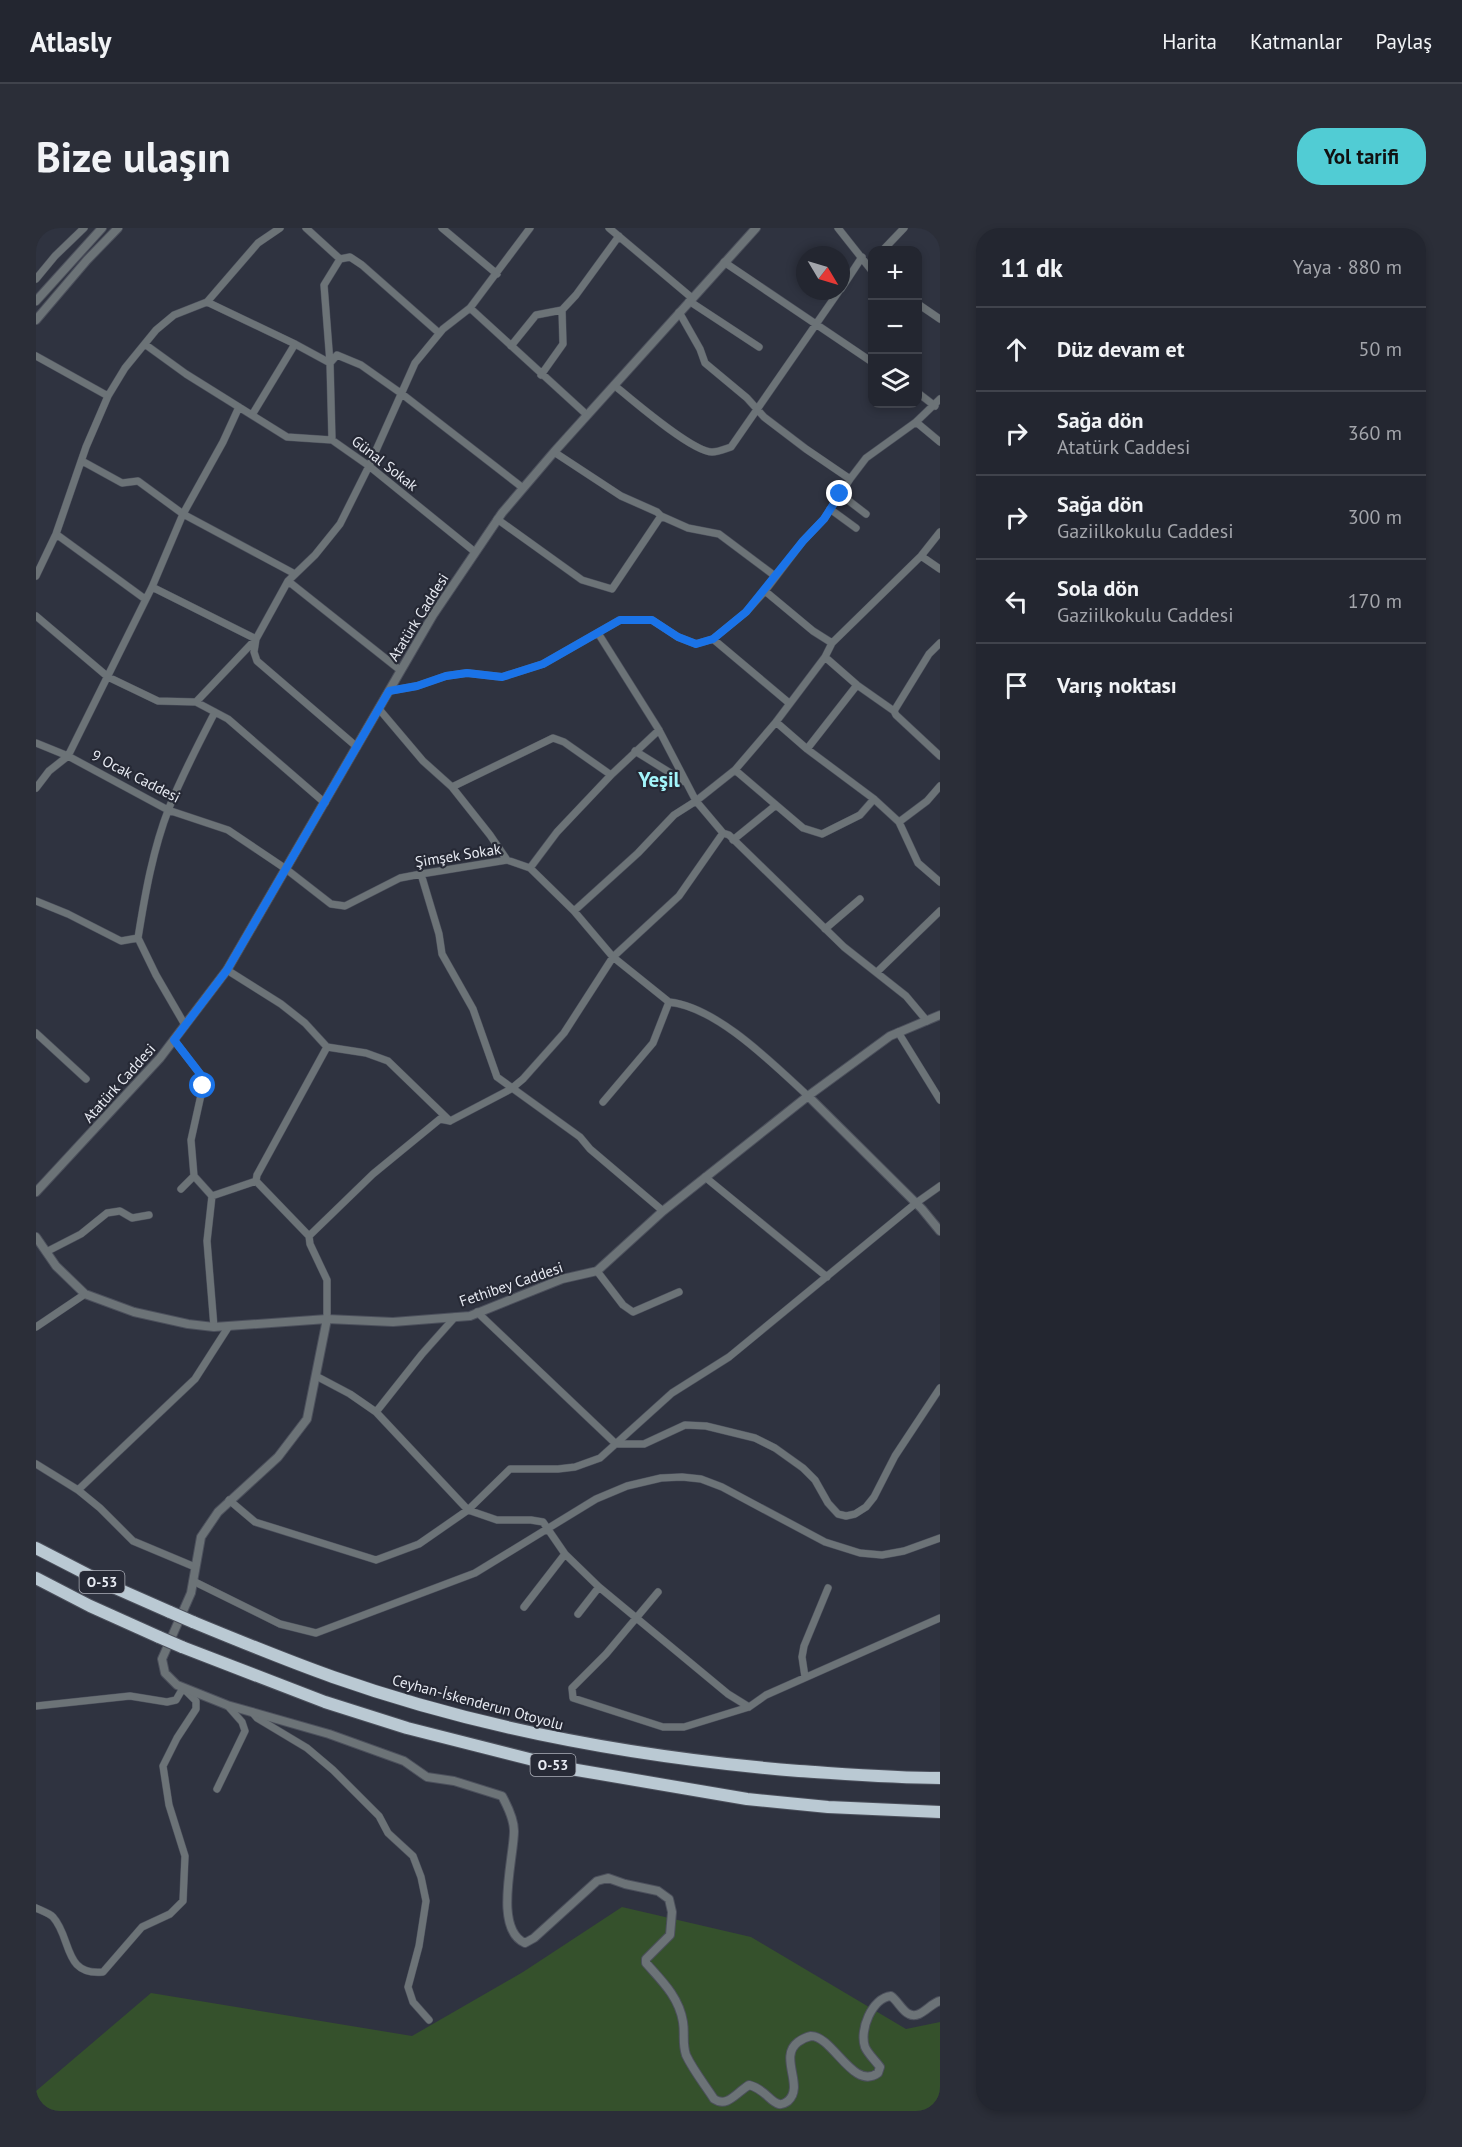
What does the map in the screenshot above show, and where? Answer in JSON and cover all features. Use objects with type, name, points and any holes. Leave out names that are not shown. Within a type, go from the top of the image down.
[{"type":"highway","name":"Ceyhan-İskenderun Otoyolu","points":[[36,1548],[102,1582],[193,1622],[333,1677],[489,1722],[570,1741],[652,1755],[750,1767],[940,1778]]},
{"type":"highway","name":"O-53","points":[[36,1578],[90,1606],[182,1647],[324,1702],[471,1746],[565,1768],[747,1799],[828,1808],[940,1812]]},
{"type":"street","points":[[36,279],[55,256],[84,228]]},
{"type":"street","points":[[36,301],[102,228]]},
{"type":"street","points":[[36,320],[87,260],[118,228]]},
{"type":"street","points":[[37,572],[56,534],[108,396],[125,368],[156,330],[174,315],[207,302],[258,243],[280,228]]},
{"type":"street","points":[[306,228],[340,259]]},
{"type":"street","points":[[442,228],[497,274]]},
{"type":"street","points":[[196,702],[256,639],[288,581],[315,555],[339,524],[369,466],[415,363],[439,333],[470,308],[530,228]]},
{"type":"street","points":[[609,228],[690,300],[759,347]]},
{"type":"street","name":"Atatürk Caddesi","points":[[36,1192],[160,1058],[227,970],[433,615],[498,519],[554,452],[756,228]]},
{"type":"street","points":[[838,228],[868,263]]},
{"type":"street","points":[[845,235],[851,228]]},
{"type":"street","points":[[887,246],[904,228]]},
{"type":"street","points":[[511,346],[536,315],[562,310],[576,295],[619,236]]},
{"type":"street","points":[[332,440],[330,363],[324,285],[340,259],[350,257],[362,265],[439,333]]},
{"type":"street","points":[[850,275],[862,257]]},
{"type":"street","points":[[724,262],[868,359]]},
{"type":"street","points":[[614,385],[668,428],[710,452],[731,447],[833,300]]},
{"type":"street","points":[[207,302],[330,363]]},
{"type":"street","points":[[922,307],[940,319]]},
{"type":"street","points":[[470,308],[587,415]]},
{"type":"street","points":[[541,375],[563,344],[562,310]]},
{"type":"street","points":[[679,312],[700,349],[705,363],[758,408],[764,417],[850,479]]},
{"type":"street","points":[[252,415],[295,344]]},
{"type":"street","name":"Günal Sokak","points":[[146,345],[186,374],[287,437],[332,440],[369,466],[475,552]]},
{"type":"street","points":[[36,356],[108,396]]},
{"type":"street","points":[[330,363],[337,356],[361,365],[402,394],[523,489]]},
{"type":"street","points":[[389,691],[467,673],[502,677],[543,664],[620,620],[652,620],[678,637],[696,644],[713,639],[746,612],[765,591],[830,509],[866,458],[938,403],[922,395]]},
{"type":"street","points":[[36,788],[49,771],[68,756],[152,587],[183,514],[223,442],[239,407]]},
{"type":"street","points":[[916,422],[940,442]]},
{"type":"street","points":[[554,452],[621,496],[688,528],[719,534],[775,576]]},
{"type":"street","points":[[82,461],[122,483],[138,482],[183,514],[295,574]]},
{"type":"street","points":[[840,494],[866,513]]},
{"type":"street","points":[[830,509],[856,528]]},
{"type":"street","points":[[498,519],[582,580],[612,590],[662,516]]},
{"type":"street","points":[[574,911],[638,853],[674,815],[735,770],[776,722],[825,657],[832,643],[921,556],[940,532]]},
{"type":"street","points":[[56,534],[145,600]]},
{"type":"street","points":[[921,556],[940,569]]},
{"type":"street","points":[[288,581],[400,670]]},
{"type":"street","points":[[152,587],[256,639]]},
{"type":"street","points":[[765,591],[813,631],[832,643]]},
{"type":"street","points":[[36,616],[108,677],[158,701],[196,702],[228,719],[325,803]]},
{"type":"street","points":[[598,633],[659,730],[696,801],[723,833],[844,947],[906,996],[927,1021]]},
{"type":"street","points":[[256,639],[254,652],[257,661],[357,747]]},
{"type":"street","points":[[713,639],[789,703]]},
{"type":"street","points":[[894,711],[929,654],[940,643]]},
{"type":"street","points":[[825,657],[857,685],[894,711],[940,756]]},
{"type":"street","points":[[807,749],[857,685]]},
{"type":"street","points":[[379,710],[423,761],[452,787],[507,860]]},
{"type":"street","points":[[186,1025],[156,975],[138,938],[147,885],[168,810],[190,760],[216,712]]},
{"type":"street","points":[[776,722],[807,749],[874,799],[899,822],[918,863],[940,882]]},
{"type":"street","points":[[530,868],[557,832],[635,751],[659,730]]},
{"type":"street","points":[[452,787],[553,738],[564,742],[611,775]]},
{"type":"street","name":"9 Ocak Caddesi","points":[[36,743],[68,756],[168,810],[228,830],[286,869]]},
{"type":"street","points":[[635,751],[687,784]]},
{"type":"street","points":[[735,770],[803,828],[822,834],[860,815],[874,799]]},
{"type":"street","points":[[899,822],[927,801],[940,786]]},
{"type":"street","points":[[733,840],[776,805]]},
{"type":"street","points":[[309,1236],[373,1174],[440,1119],[450,1121],[511,1089],[564,1033],[613,957],[678,896],[723,833]]},
{"type":"street","name":"Şimşek Sokak","points":[[286,869],[331,904],[345,906],[400,878],[507,860],[530,868],[574,911],[613,957],[669,1002]]},
{"type":"street","points":[[421,874],[439,934],[442,954],[473,1009],[497,1077],[580,1137],[590,1149],[663,1210]]},
{"type":"street","points":[[825,929],[860,899]]},
{"type":"street","points":[[36,902],[68,914],[121,941],[138,938]]},
{"type":"street","points":[[877,972],[940,911]]},
{"type":"street","points":[[227,970],[281,1004],[305,1023],[327,1047],[366,1053],[388,1061],[450,1121]]},
{"type":"street","points":[[603,1102],[653,1042],[669,1002],[685,1004],[711,1016],[768,1059],[808,1096],[940,1231]]},
{"type":"street","name":"Fethibey Caddesi","points":[[36,1237],[56,1266],[85,1294],[134,1312],[214,1327],[327,1319],[393,1322],[470,1316],[562,1279],[597,1271],[663,1210],[808,1096],[890,1036],[940,1015]]},
{"type":"street","points":[[898,1032],[940,1100]]},
{"type":"street","points":[[36,1033],[86,1079]]},
{"type":"street","points":[[174,1040],[201,1075],[203,1086],[191,1140],[194,1176],[212,1196],[207,1241],[214,1327]]},
{"type":"street","points":[[256,1181],[327,1047]]},
{"type":"street","points":[[182,1189],[194,1176]]},
{"type":"street","points":[[705,1177],[827,1276]]},
{"type":"street","points":[[212,1196],[256,1181]]},
{"type":"street","points":[[256,1181],[309,1236],[310,1244],[327,1280],[327,1319],[307,1419],[278,1456],[218,1512],[201,1537],[191,1593],[162,1659],[165,1673],[177,1685],[227,1705],[329,1734],[404,1761],[427,1777],[454,1781],[502,1796],[510,1809],[514,1830],[506,1905],[511,1924],[519,1940],[525,1943],[534,1938],[597,1881],[608,1878],[658,1891],[669,1899],[672,1912],[670,1935],[646,1959],[645,1963],[661,1979],[680,2008],[684,2025],[682,2044],[687,2057],[714,2099],[720,2104],[725,2103],[749,2085],[757,2087],[778,2104],[790,2100],[794,2091],[789,2058],[794,2045],[811,2036],[819,2038],[855,2071],[867,2077],[874,2077],[880,2067],[864,2045],[865,2025],[876,2003],[884,1997],[891,1996],[909,2014],[913,2015],[920,2014],[934,2002],[940,2001]]},
{"type":"street","points":[[229,1500],[255,1522],[376,1560],[419,1544],[468,1510],[510,1469],[575,1467],[600,1458],[672,1393],[729,1357],[915,1203],[940,1186]]},
{"type":"street","points":[[46,1252],[81,1233],[107,1214],[120,1211],[132,1218],[149,1215]]},
{"type":"street","points":[[597,1271],[623,1305],[633,1312],[679,1292]]},
{"type":"street","points":[[36,1327],[85,1294]]},
{"type":"street","points":[[477,1312],[616,1444],[644,1444],[685,1425],[706,1426],[755,1438],[775,1448],[803,1468],[815,1480],[828,1503],[838,1514],[846,1516],[855,1514],[866,1507],[874,1497],[895,1456],[940,1388]]},
{"type":"street","points":[[376,1412],[455,1317]]},
{"type":"street","points":[[78,1490],[195,1379],[229,1326]]},
{"type":"street","points":[[316,1376],[350,1394],[376,1412],[468,1510],[497,1520],[543,1522],[565,1554],[600,1587],[728,1694],[749,1707]]},
{"type":"street","points":[[36,1464],[78,1490],[133,1541],[195,1567]]},
{"type":"street","points":[[193,1581],[280,1624],[316,1633],[475,1574],[596,1499],[627,1486],[661,1478],[700,1479],[722,1487],[825,1542],[860,1553],[882,1555],[904,1551],[940,1538]]},
{"type":"street","points":[[524,1606],[565,1554]]},
{"type":"street","points":[[578,1614],[600,1587]]},
{"type":"street","points":[[805,1677],[802,1657],[804,1646],[828,1588]]},
{"type":"street","points":[[658,1592],[606,1654],[572,1688],[573,1698],[663,1727],[684,1726],[749,1707],[766,1695],[940,1618]]},
{"type":"street","points":[[36,1706],[130,1696],[167,1702],[176,1700],[183,1688]]},
{"type":"street","points":[[36,1908],[51,1915],[61,1928],[70,1956],[79,1967],[94,1973],[103,1972],[142,1927],[170,1914],[183,1901],[185,1856],[169,1805],[163,1766],[177,1738],[196,1709],[196,1701],[183,1688]]},
{"type":"street","points":[[217,1789],[245,1731],[242,1722],[227,1705]]},
{"type":"street","points":[[250,1710],[257,1718],[307,1748],[333,1770],[379,1816],[388,1833],[413,1856],[421,1877],[426,1901],[419,1946],[408,1987],[413,2002],[429,2020]]},
{"type":"green space","points":[[622,1907],[751,1937],[906,2029],[940,2022],[940,2111],[36,2111],[36,2091],[151,1993],[412,2036],[523,1972]]},
{"type":"district","name":"Yeşil","points":[[659,779]]},
{"type":"route","points":[[203,1086],[201,1075],[174,1040],[227,970],[389,691],[467,673],[502,677],[543,664],[620,620],[652,620],[678,637],[696,644],[713,639],[746,612],[765,591],[784,564],[824,519],[840,494]]}]
